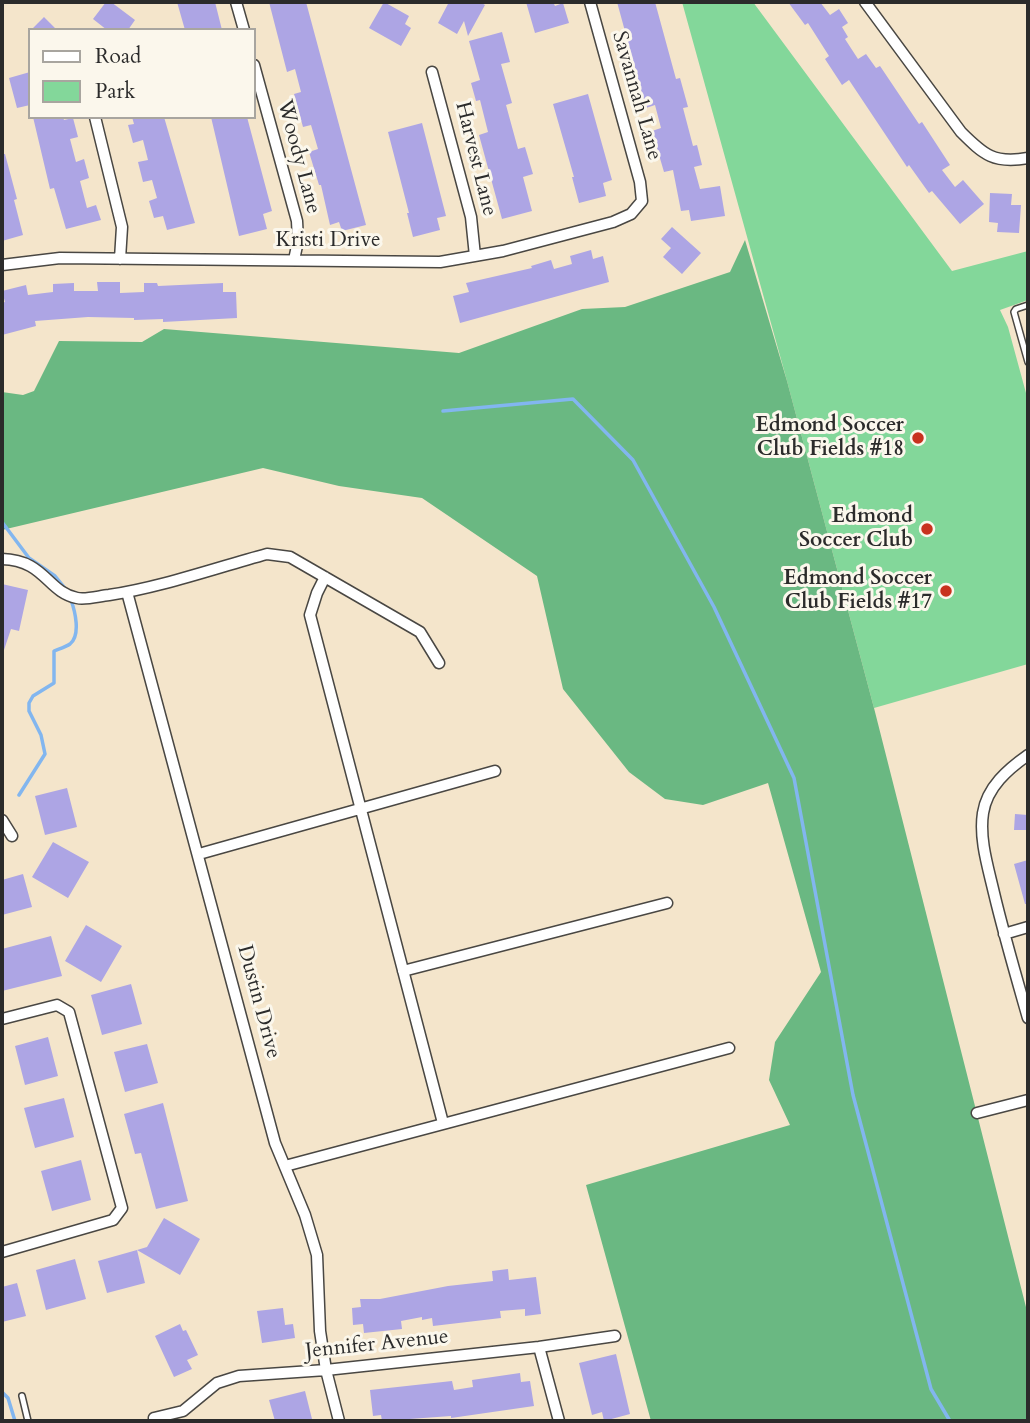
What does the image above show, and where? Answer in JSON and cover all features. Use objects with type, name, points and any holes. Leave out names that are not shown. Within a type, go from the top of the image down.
[{"type":"street","points":[[236,2],[243,28]]},
{"type":"street","name":"Savannah Lane","points":[[590,2],[640,182],[642,201]]},
{"type":"street","points":[[866,2],[961,132],[979,150],[995,160],[1028,158]]},
{"type":"street","name":"Woody Lane","points":[[256,72],[297,221],[298,241],[294,260]]},
{"type":"street","name":"Harvest Lane","points":[[432,72],[471,217],[475,256]]},
{"type":"street","points":[[95,119],[122,227],[120,259]]},
{"type":"street","name":"Kristi Drive","points":[[2,265],[60,258],[440,262],[503,251],[613,222],[631,214],[642,201]]},
{"type":"street","points":[[2,559],[18,560],[36,568],[61,590],[77,598],[127,592],[267,554],[290,557],[419,632],[439,663]]},
{"type":"street","points":[[325,578],[310,615],[443,1123]]},
{"type":"street","name":"Dustin Drive","points":[[127,592],[275,1143],[305,1214],[317,1255],[320,1331],[326,1370],[339,1421]]},
{"type":"street","points":[[1028,755],[1009,767],[993,787],[983,811],[982,836],[1004,934],[1028,1018]]},
{"type":"street","points":[[199,854],[495,771]]},
{"type":"street","points":[[2,820],[12,836]]},
{"type":"street","points":[[404,971],[667,903]]},
{"type":"street","points":[[1004,934],[1028,928]]},
{"type":"street","points":[[2,1019],[57,1005],[69,1012],[122,1208],[113,1220],[2,1252]]},
{"type":"street","points":[[285,1166],[729,1048]]},
{"type":"street","points":[[977,1113],[1028,1100]]},
{"type":"street","name":"Jennifer Avenue","points":[[154,1420],[183,1410],[217,1383],[239,1376],[326,1370],[615,1336]]},
{"type":"street","points":[[539,1347],[559,1421]]},
{"type":"lane","points":[[1028,305],[1014,312],[1028,362]]},
{"type":"lane","points":[[22,1396],[29,1421]]},
{"type":"green space","points":[[682,2],[753,2],[952,271],[1028,251],[1028,300],[1000,310],[1008,327],[1028,393],[1028,664],[874,708]]},
{"type":"green space","points":[[745,240],[787,381],[874,708],[1028,1315],[1028,1421],[651,1421],[586,1185],[790,1125],[769,1080],[775,1042],[821,972],[768,783],[703,805],[665,799],[629,772],[563,689],[537,576],[422,498],[339,486],[263,468],[2,530],[2,392],[23,395],[34,391],[59,341],[142,342],[164,329],[459,353],[582,309],[625,307],[730,272]]},
{"type":"building","points":[[106,2],[111,2],[135,20],[129,28],[104,28],[93,19]]},
{"type":"building","points":[[177,2],[215,2],[222,28],[184,28]]},
{"type":"building","points":[[269,2],[306,2],[366,225],[342,231],[339,222],[330,225],[321,185],[309,152],[318,149],[311,125],[303,127],[294,94],[301,92],[295,69],[287,72]]},
{"type":"building","points":[[384,2],[409,16],[405,24],[411,28],[401,46],[369,28]]},
{"type":"building","points":[[449,2],[480,2],[485,5],[468,36],[464,21],[457,34],[438,23]]},
{"type":"building","points":[[526,2],[553,2],[555,6],[563,3],[569,23],[535,33]]},
{"type":"building","points":[[617,2],[655,2],[676,79],[680,78],[688,107],[683,108],[693,146],[697,145],[702,165],[694,167],[700,189],[720,186],[725,216],[691,221],[689,210],[681,211],[673,170],[664,172],[652,131],[661,128],[655,105],[646,108]]},
{"type":"building","points":[[788,2],[820,2],[830,15],[839,9],[848,23],[842,27],[848,37],[845,39],[858,59],[866,54],[876,68],[880,66],[950,165],[942,170],[955,187],[963,180],[984,204],[960,224],[932,191],[929,193],[909,165],[907,167],[849,80],[842,85],[825,59],[829,56],[808,23],[805,25]]},
{"type":"building","points":[[44,17],[55,28],[33,28]]},
{"type":"building","points":[[502,32],[510,62],[501,64],[512,103],[506,105],[518,149],[525,147],[533,174],[523,177],[532,211],[502,219],[479,135],[488,132],[480,100],[476,101],[471,83],[480,80],[469,41]]},
{"type":"building","points":[[28,73],[28,105],[17,108],[9,78]]},
{"type":"building","points":[[588,94],[612,180],[603,183],[606,196],[579,203],[553,104]]},
{"type":"building","points":[[33,119],[73,119],[78,137],[70,139],[76,162],[84,159],[89,178],[80,181],[87,208],[96,205],[101,220],[66,229],[54,188],[50,189]]},
{"type":"building","points":[[133,119],[165,119],[195,223],[167,230],[163,216],[154,218],[149,201],[157,198],[152,180],[143,182],[138,162],[148,160],[143,140],[133,143],[128,125],[134,124]]},
{"type":"building","points":[[211,119],[248,119],[272,211],[263,214],[267,229],[239,236]]},
{"type":"building","points":[[422,123],[446,216],[437,218],[440,230],[413,237],[388,132]]},
{"type":"building","points":[[2,154],[5,154],[17,199],[14,200],[23,235],[2,241]]},
{"type":"building","points":[[990,193],[1012,194],[1011,205],[1021,205],[1019,233],[997,232],[998,223],[989,222]]},
{"type":"building","points":[[672,227],[701,253],[682,274],[663,257],[671,248],[661,239]]},
{"type":"building","points":[[591,250],[593,259],[603,256],[609,282],[460,323],[453,296],[469,292],[466,283],[532,268],[531,266],[551,260],[554,269],[572,264],[570,256]]},
{"type":"building","points":[[97,282],[120,282],[120,293],[144,292],[144,283],[157,283],[158,286],[223,283],[223,292],[236,292],[237,318],[163,322],[163,319],[88,317],[35,321],[36,326],[2,335],[2,303],[5,302],[2,291],[26,285],[28,295],[53,292],[53,284],[74,283],[74,291],[98,291]]},
{"type":"building","points":[[2,584],[28,590],[19,631],[11,629],[4,650],[2,650]]},
{"type":"building","points":[[67,788],[77,827],[45,835],[35,796]]},
{"type":"building","points":[[1015,814],[1028,815],[1028,830],[1014,830]]},
{"type":"building","points":[[53,842],[89,862],[68,898],[32,877]]},
{"type":"building","points":[[1028,860],[1028,904],[1025,904],[1014,864]]},
{"type":"building","points":[[23,874],[32,907],[2,915],[2,880]]},
{"type":"building","points":[[86,925],[122,946],[101,982],[65,961]]},
{"type":"building","points":[[51,936],[62,976],[2,991],[2,949]]},
{"type":"building","points":[[131,984],[142,1024],[102,1035],[91,995]]},
{"type":"building","points":[[48,1037],[58,1076],[25,1085],[15,1046]]},
{"type":"building","points":[[147,1044],[158,1083],[125,1092],[114,1052]]},
{"type":"building","points":[[64,1098],[74,1137],[35,1148],[24,1108]]},
{"type":"building","points":[[163,1103],[188,1201],[156,1209],[141,1153],[135,1154],[124,1114]]},
{"type":"building","points":[[81,1160],[91,1200],[52,1211],[41,1171]]},
{"type":"building","points":[[164,1218],[200,1239],[180,1275],[137,1250],[147,1247]]},
{"type":"building","points":[[137,1250],[145,1283],[107,1293],[98,1261]]},
{"type":"building","points":[[75,1259],[86,1299],[46,1310],[36,1270]]},
{"type":"building","points":[[508,1269],[509,1280],[536,1277],[541,1314],[525,1316],[525,1309],[500,1311],[501,1318],[433,1326],[432,1318],[422,1320],[422,1317],[401,1321],[402,1329],[364,1333],[363,1324],[353,1325],[352,1308],[361,1307],[360,1299],[380,1299],[448,1286],[493,1281],[492,1271]]},
{"type":"building","points":[[17,1283],[26,1316],[2,1322],[2,1287]]},
{"type":"building","points":[[283,1308],[285,1325],[293,1324],[295,1338],[262,1343],[257,1311]]},
{"type":"building","points":[[180,1324],[183,1331],[186,1330],[198,1355],[187,1360],[192,1369],[174,1377],[155,1336]]},
{"type":"building","points":[[616,1354],[630,1414],[604,1421],[602,1412],[592,1415],[579,1363]]},
{"type":"building","points":[[520,1373],[521,1382],[530,1381],[534,1406],[451,1418],[382,1421],[381,1415],[373,1416],[370,1390],[452,1381],[454,1390],[473,1387],[472,1380]]},
{"type":"building","points":[[305,1391],[312,1419],[275,1421],[269,1400]]},
{"type":"waterway","points":[[443,411],[573,399],[633,460],[714,607],[794,778],[853,1095],[931,1389],[950,1421]]},
{"type":"waterway","points":[[2,522],[29,558],[55,576],[64,587]]},
{"type":"waterway","points":[[19,795],[45,754],[41,735],[29,711],[29,703],[33,696],[54,683],[54,651],[73,640],[76,623],[71,600]]},
{"type":"waterway","points":[[2,1392],[8,1398],[15,1421]]},
{"type":"place","name":"Edmond Soccer Club Fields #18","points":[[918,438]]},
{"type":"place","name":"Edmond Soccer Club","points":[[927,529]]},
{"type":"place","name":"Edmond Soccer Club Fields #17","points":[[946,591]]}]
